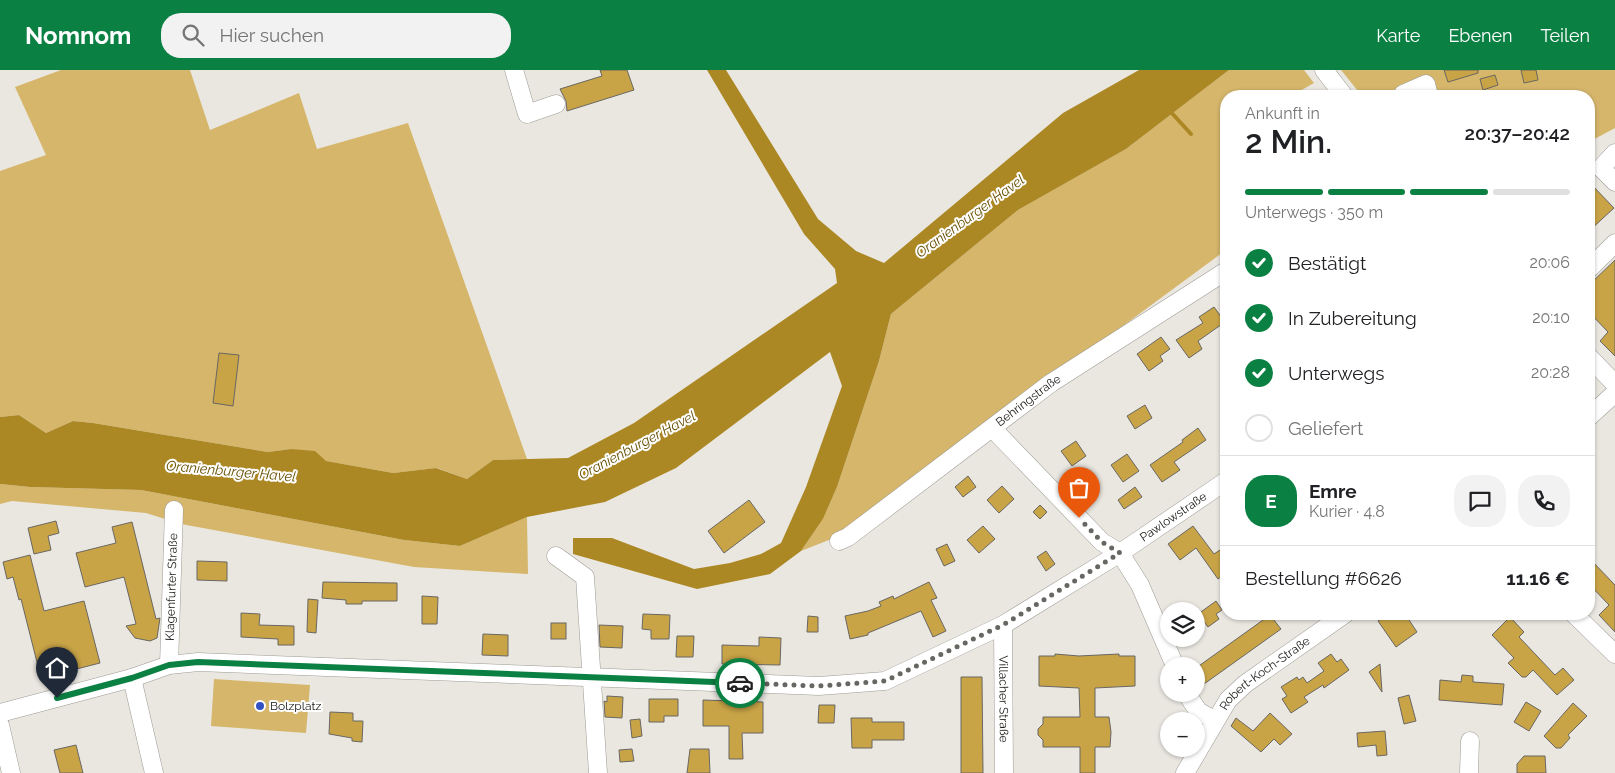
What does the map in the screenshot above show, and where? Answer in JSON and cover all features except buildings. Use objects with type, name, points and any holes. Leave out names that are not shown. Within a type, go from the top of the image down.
[{"type":"street","points":[[514,70],[527,114],[556,104]]},
{"type":"street","points":[[1324,70],[1339,90]]},
{"type":"street","points":[[1412,90],[1426,84],[1428,90]]},
{"type":"street","points":[[1615,154],[1601,168],[1615,182]]},
{"type":"street","points":[[1595,263],[1615,242]]},
{"type":"street","name":"Behringstraße","points":[[839,541],[848,537],[994,429],[1051,383],[1220,276]]},
{"type":"street","points":[[1595,363],[1615,384]]},
{"type":"street","points":[[1595,411],[1615,393]]},
{"type":"street","points":[[994,429],[1102,542],[1120,553],[1140,585],[1171,657]]},
{"type":"street","name":"Pawlowstraße","points":[[1120,553],[1220,485]]},
{"type":"street","name":"Klagenfurter Straße","points":[[169,665],[174,510]]},
{"type":"street","points":[[0,713],[132,678],[169,665],[198,662],[240,662],[819,686],[885,681],[1003,625],[1120,553]]},
{"type":"street","points":[[556,556],[585,578],[598,773]]},
{"type":"street","name":"Robert-Koch-Straße","points":[[1185,773],[1214,720],[1228,700],[1246,684],[1337,620]]},
{"type":"street","points":[[1580,620],[1615,654]]},
{"type":"street","name":"Villacher Straße","points":[[1003,625],[1004,773]]},
{"type":"street","points":[[132,678],[154,773]]},
{"type":"street","points":[[1192,702],[1198,711],[1214,720]]},
{"type":"street","points":[[0,725],[12,773]]},
{"type":"street","points":[[1469,773],[1470,741]]},
{"type":"shaded area","points":[[61,70],[190,70],[210,130],[299,93],[317,149],[408,123],[527,459],[493,460],[467,479],[437,468],[393,473],[325,461],[291,449],[268,452],[93,423],[73,421],[46,433],[19,415],[0,417],[0,171],[46,155],[15,87]]},
{"type":"shaded area","points":[[1229,70],[1304,70],[1314,83],[1302,90],[1220,90],[1220,254],[994,421],[849,532],[801,551],[823,519],[837,487],[879,361],[891,314],[1018,210],[1126,149]]},
{"type":"shaded area","points":[[1341,70],[1615,70],[1615,128],[1595,139],[1595,90],[1357,90]]},
{"type":"shaded area","points":[[0,484],[30,487],[141,490],[404,540],[460,546],[527,517],[528,574],[414,567],[181,524],[146,513],[12,501],[0,504]]},
{"type":"shaded area","name":"Bolzplatz","points":[[214,679],[310,685],[306,733],[211,726]]},
{"type":"water","name":"Oranienburger Havel","points":[[707,70],[726,70],[818,219],[856,251],[884,263],[1063,113],[1139,70],[1229,70],[1126,149],[1018,210],[891,314],[879,361],[837,487],[823,519],[801,551],[770,574],[697,589],[573,554],[573,538],[612,538],[694,569],[730,563],[761,554],[781,543],[806,487],[842,386],[830,352],[676,468],[605,502],[527,517],[460,546],[404,540],[141,490],[30,487],[0,484],[0,417],[19,415],[46,433],[73,421],[93,423],[268,452],[291,449],[315,451],[326,461],[393,473],[436,468],[467,479],[493,460],[568,458],[634,423],[837,283],[835,269],[804,234]]},
{"type":"waterway","points":[[1169,110],[1191,134]]},
{"type":"way so far","points":[[740,683],[819,686],[885,681],[1003,625],[1120,553],[1102,542],[1079,518]]},
{"type":"place","name":"Bolzplatz","points":[[260,706]]},
{"type":"route","points":[[57,698],[132,678],[169,665],[198,662],[240,662],[740,683]]}]
